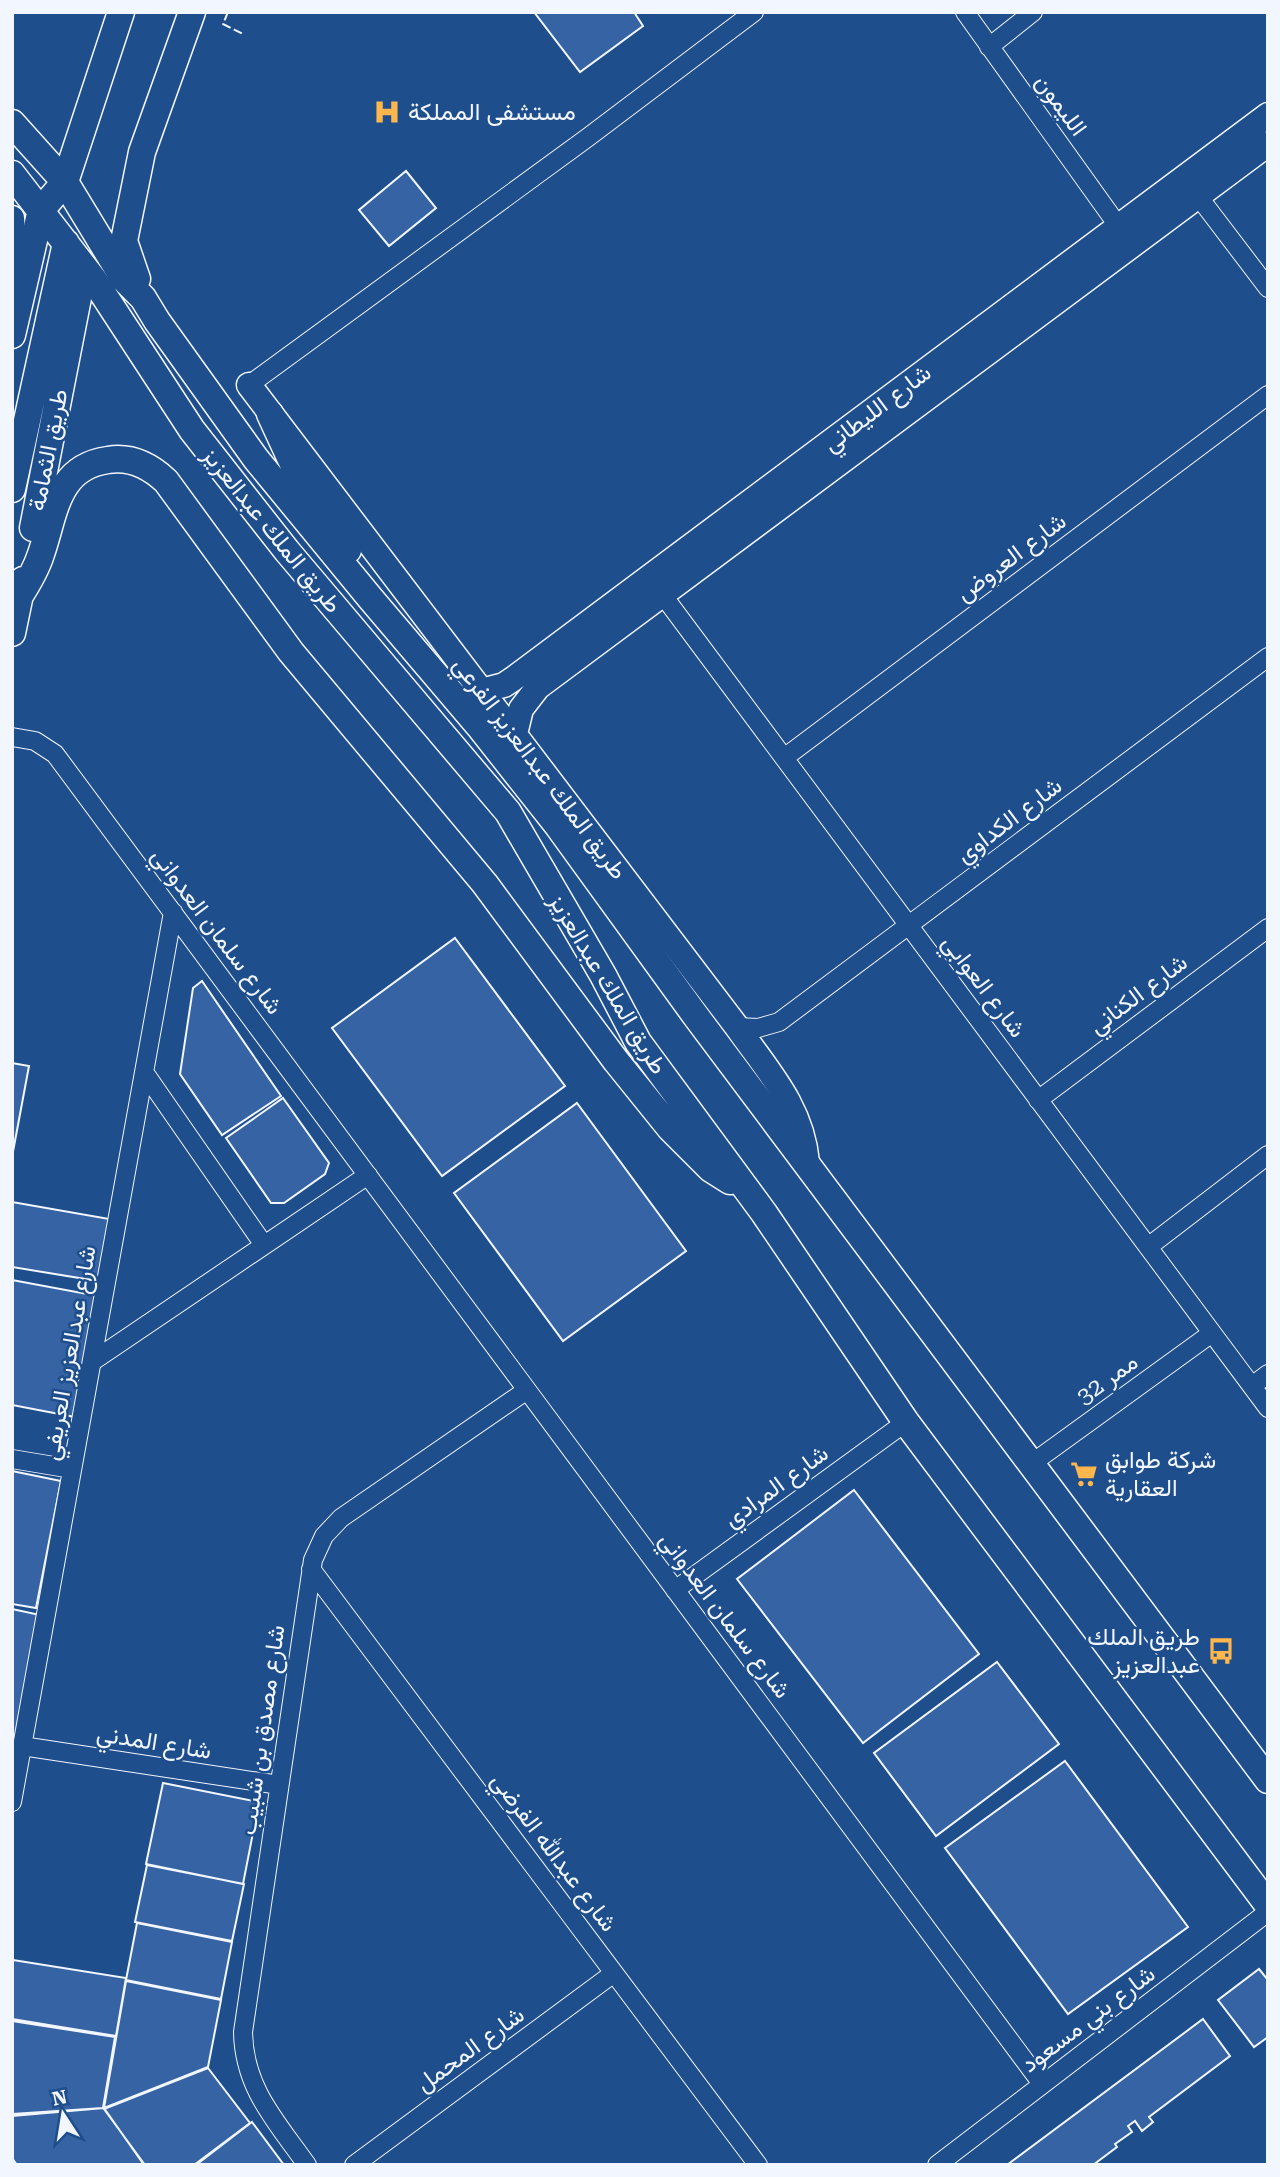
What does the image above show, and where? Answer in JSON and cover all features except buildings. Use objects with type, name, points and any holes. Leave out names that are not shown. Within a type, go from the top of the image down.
[{"type":"main road","points":[[12,335],[41,210],[65,182],[121,12]]},
{"type":"main road","name":"طريق الملك عبدالعزيز","points":[[134,288],[124,241],[142,152],[192,12]]},
{"type":"main road","name":"طريق الملك عبدالعزيز","points":[[12,123],[65,182],[134,288],[256,459],[479,726],[558,826],[695,1015],[1268,1780]]},
{"type":"main road","name":"طريق الملك عبدالعزيز","points":[[12,174],[104,295],[191,430],[287,551],[508,813],[603,975],[638,1042],[747,1191],[906,1422],[1268,1905]]},
{"type":"main road","name":"طريق الثمامة","points":[[12,489],[66,243]]},
{"type":"main road","name":"طريق الثمامة","points":[[12,633],[84,267]]},
{"type":"main road","points":[[270,414],[300,479],[340,536],[371,599]]},
{"type":"main road","points":[[19,597],[35,571],[57,499],[74,475],[100,461],[114,459],[143,464],[156,471],[291,652],[485,884],[670,1128],[710,1169],[747,1191]]},
{"type":"street","points":[[250,385],[754,12]]},
{"type":"street","name":"الليمون","points":[[965,12],[1119,227]]},
{"type":"street","points":[[989,47],[1033,12]]},
{"type":"street","name":"شارع الليطاني","points":[[481,691],[513,679],[1268,115]]},
{"type":"street","name":"شارع الليطاني","points":[[515,734],[521,709],[538,687],[1268,144]]},
{"type":"street","points":[[1198,196],[1268,288]]},
{"type":"street","points":[[12,218],[12,262]]},
{"type":"street","points":[[104,295],[134,288]]},
{"type":"street","name":"طريق الملك عبدالعزيز الفرعي","points":[[250,385],[737,1027],[795,1112],[807,1162]]},
{"type":"street","name":"شارع العروض","points":[[784,758],[1268,395]]},
{"type":"street","name":"شارع العوابي","points":[[662,594],[1268,1408]]},
{"type":"street","name":"شارع الكداوي","points":[[737,1027],[758,1028],[779,1022],[1268,657]]},
{"type":"street","name":"شارع سلمان العدواني","points":[[12,737],[35,741],[55,754],[1042,2084]]},
{"type":"street","name":"شارع عبدالعزيز العريفي","points":[[12,1802],[173,912]]},
{"type":"street","name":"شارع الكناني","points":[[1038,1100],[1268,928]]},
{"type":"street","name":"شارع الكداوي","points":[[762,1063],[768,1041],[779,1022]]},
{"type":"street","points":[[144,1072],[264,1245]]},
{"type":"street","points":[[1148,1247],[1268,1155]]},
{"type":"street","points":[[93,1360],[368,1175]]},
{"type":"street","name":"ممر 32","points":[[1031,1464],[1212,1333]]},
{"type":"street","points":[[1252,1386],[1268,1374]]},
{"type":"street","name":"شارع مصدق بن شبيب","points":[[307,2165],[260,2098],[251,2081],[243,2047],[244,2016],[311,1569],[324,1536],[341,1518],[527,1390]]},
{"type":"street","name":"شارع المرادي","points":[[675,1590],[906,1422]]},
{"type":"street","points":[[12,1458],[72,1469]]},
{"type":"street","name":"شارع عبدالله الفرضي","points":[[311,1569],[758,2165]]},
{"type":"street","name":"شارع المدني","points":[[23,1746],[279,1785]]},
{"type":"street","name":"شارع بني مسعود","points":[[937,2165],[1268,1912]]},
{"type":"street","name":"شارع المحمل","points":[[354,2165],[614,1973]]},
{"type":"fence","points":[[228,12],[223,24],[243,34]]},
{"type":"place","name":"مستشفى المملكة","points":[[387,112]]},
{"type":"place","name":"شركة طوابق العقارية","points":[[1084,1474]]},
{"type":"place","name":"طريق الملك عبدالعزيز","points":[[1221,1651]]}]
